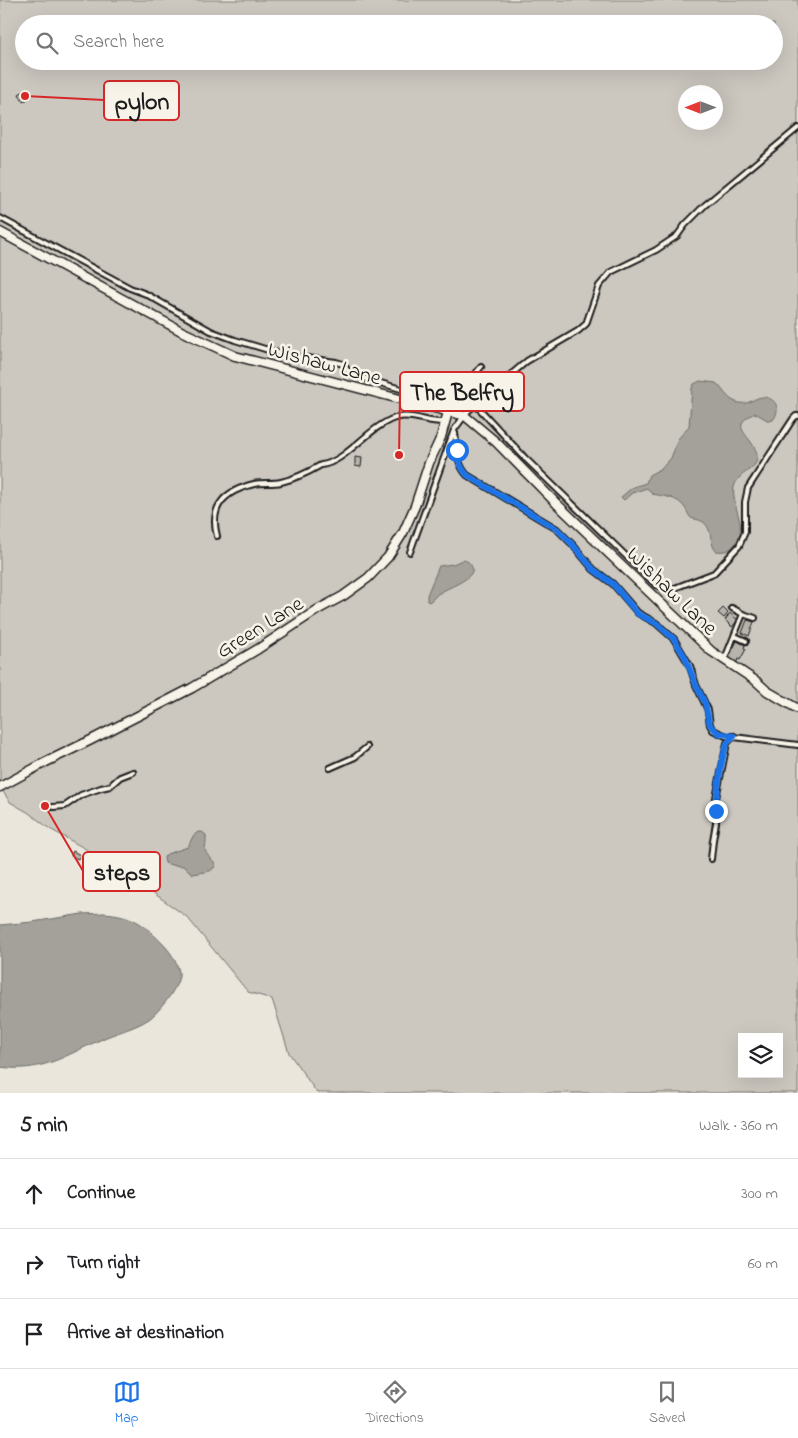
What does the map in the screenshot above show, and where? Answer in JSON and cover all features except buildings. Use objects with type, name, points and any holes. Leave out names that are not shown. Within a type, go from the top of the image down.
[{"type":"street","name":"Wishaw Lane","points":[[0,232],[183,332],[235,356],[465,416],[496,442],[557,504],[711,651],[756,681],[767,691],[798,709]]},
{"type":"street","name":"Green Lane","points":[[0,787],[192,688],[273,640],[368,578],[388,557],[403,533],[415,506],[429,463],[441,437],[448,412]]},
{"type":"lane","points":[[410,552],[454,430],[468,411],[527,361],[586,324],[599,286],[611,272],[661,247],[677,236],[700,209],[798,128]]},
{"type":"lane","points":[[0,218],[130,288],[146,294],[211,331],[285,355],[343,364],[350,374],[389,386],[409,389],[426,387],[452,398],[475,404],[525,458],[654,583],[665,590],[714,573],[739,546],[745,532],[745,502],[748,488],[776,443],[797,415]]},
{"type":"lane","points":[[463,400],[463,388],[481,367]]},
{"type":"lane","points":[[217,536],[214,520],[217,507],[233,492],[254,484],[282,482],[321,465],[326,465],[341,456],[376,427],[395,418],[406,417],[444,422]]},
{"type":"lane","points":[[454,430],[458,461],[467,475],[557,529],[593,569],[613,584],[638,614],[656,623],[674,639],[685,657],[705,703],[710,725],[718,733],[798,745]]},
{"type":"lane","points":[[732,608],[755,618]]},
{"type":"lane","points":[[724,660],[743,614]]},
{"type":"lane","points":[[735,636],[746,641]]},
{"type":"lane","points":[[711,859],[712,840],[716,823],[716,798],[727,743],[734,736]]},
{"type":"lane","points":[[330,768],[354,758],[367,747]]},
{"type":"lane","points":[[53,807],[65,806],[81,795],[110,786],[120,777],[133,772]]},
{"type":"shaded area","points":[[0,0],[798,0],[798,1093],[317,1093],[289,1053],[272,999],[248,992],[187,917],[148,889],[84,848],[50,829],[29,813],[10,802],[0,787]]},
{"type":"shaded area","points":[[700,381],[716,383],[733,401],[748,403],[763,397],[772,400],[777,409],[773,420],[769,421],[755,413],[746,418],[742,424],[742,429],[753,445],[757,459],[756,463],[739,478],[734,487],[740,529],[736,543],[732,548],[725,551],[716,551],[709,530],[704,522],[691,518],[678,501],[652,494],[647,488],[632,493],[624,500],[621,497],[633,487],[646,483],[649,475],[662,468],[671,458],[678,439],[689,426],[692,388],[694,384]]},
{"type":"shaded area","points":[[464,559],[471,564],[472,570],[466,579],[439,593],[429,602],[427,601],[427,595],[439,566],[453,564]]},
{"type":"shaded area","points":[[198,832],[206,835],[205,850],[215,863],[215,867],[210,871],[193,874],[183,866],[165,863],[164,857],[167,854],[188,847],[193,836]]},
{"type":"shaded area","points":[[104,913],[136,921],[149,930],[165,946],[177,964],[179,972],[177,984],[173,991],[153,1016],[131,1028],[106,1037],[52,1062],[28,1068],[0,1067],[0,925],[82,914]]},
{"type":"place","name":"pylon","points":[[25,96]]},
{"type":"place","name":"The Belfry","points":[[399,455]]},
{"type":"place","name":"steps","points":[[45,806]]},
{"type":"route","points":[[457,450],[458,461],[467,475],[557,529],[593,569],[613,584],[638,614],[656,623],[674,639],[690,666],[692,677],[708,710],[708,718],[713,730],[726,736],[734,736],[727,743],[724,755],[716,798],[716,811]]}]
